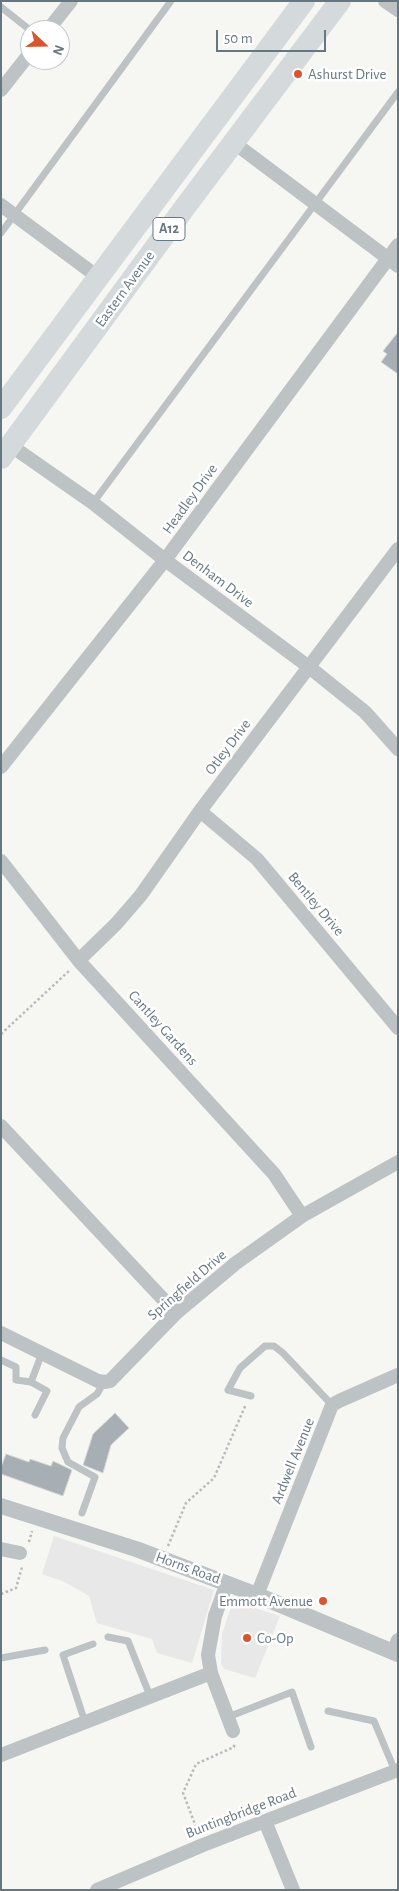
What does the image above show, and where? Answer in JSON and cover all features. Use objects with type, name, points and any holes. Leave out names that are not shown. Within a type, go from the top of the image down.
[{"type":"highway","name":"Eastern Avenue","points":[[1,408],[304,1]]},
{"type":"highway","name":"Eastern Avenue","points":[[6,452],[233,142],[340,1]]},
{"type":"street","points":[[56,20],[71,1]]},
{"type":"street","points":[[386,1],[398,10]]},
{"type":"street","points":[[1,90],[20,66]]},
{"type":"street","points":[[233,142],[392,263]]},
{"type":"street","points":[[1,205],[98,277]]},
{"type":"street","name":"Headley Drive","points":[[1,767],[165,560],[392,263],[398,245]]},
{"type":"street","name":"Denham Drive","points":[[6,452],[93,503],[165,560],[309,667],[365,712],[398,749]]},
{"type":"street","name":"Otley Drive","points":[[79,960],[116,924],[141,895],[200,811],[398,549]]},
{"type":"street","name":"Bentley Drive","points":[[200,811],[257,859],[398,1028]]},
{"type":"street","name":"Cantley Gardens","points":[[1,860],[79,960],[274,1174],[302,1216]]},
{"type":"street","points":[[1,1126],[176,1313]]},
{"type":"street","name":"Springfield Drive","points":[[104,1382],[110,1381],[176,1313],[236,1262],[302,1216],[398,1162]]},
{"type":"street","points":[[1,1333],[98,1381],[104,1382]]},
{"type":"street","name":"Ardwell Avenue","points":[[257,1595],[332,1405],[398,1375]]},
{"type":"street","name":"Horns Road","points":[[1,1506],[163,1559],[396,1648]]},
{"type":"street","points":[[1,1549],[20,1553]]},
{"type":"street","points":[[227,1583],[215,1616],[208,1655],[211,1673],[233,1731]]},
{"type":"street","points":[[1,1755],[211,1673]]},
{"type":"street","name":"Buntingbridge Road","points":[[97,1890],[203,1845],[396,1771]]},
{"type":"street","points":[[265,1821],[293,1890]]},
{"type":"lane","points":[[1,233],[171,1]]},
{"type":"lane","points":[[1,7],[20,22]]},
{"type":"lane","points":[[93,503],[398,92]]},
{"type":"lane","points":[[251,1396],[228,1390],[240,1368],[265,1346],[274,1346],[283,1353],[332,1405]]},
{"type":"lane","points":[[31,1382],[42,1353]]},
{"type":"lane","points":[[1,1360],[16,1366],[16,1380],[31,1382],[47,1391],[35,1415]]},
{"type":"lane","points":[[82,1513],[95,1477],[68,1462],[62,1448],[63,1438],[79,1407],[97,1394],[104,1382]]},
{"type":"lane","points":[[108,1637],[128,1641],[150,1696]]},
{"type":"lane","points":[[85,1722],[64,1655],[93,1644]]},
{"type":"lane","points":[[1,1658],[45,1650]]},
{"type":"lane","points":[[228,1717],[292,1692],[312,1747]]},
{"type":"lane","points":[[328,1711],[374,1721],[396,1771]]},
{"type":"path","points":[[1,1034],[79,960]]},
{"type":"path","points":[[163,1559],[186,1503],[214,1478],[246,1404],[242,1394]]},
{"type":"path","points":[[203,1845],[183,1793],[196,1764],[234,1747],[233,1731]]},
{"type":"shaded area","points":[[54,1536],[214,1590],[192,1663],[157,1653],[152,1639],[97,1623],[89,1596],[65,1582],[42,1574]]},
{"type":"shaded area","points":[[233,1601],[280,1616],[255,1678],[224,1669],[221,1664],[222,1634]]},
{"type":"building","points":[[398,332],[398,374],[381,362],[387,354],[383,351]]},
{"type":"building","points":[[115,1413],[129,1428],[111,1445],[103,1473],[83,1465],[93,1434]]},
{"type":"building","points":[[6,1454],[29,1462],[30,1459],[51,1466],[53,1461],[72,1470],[63,1496],[1,1474],[1,1467]]},
{"type":"place","name":"Ashurst Drive","points":[[298,74]]},
{"type":"place","name":"Emmott Avenue","points":[[323,1601]]},
{"type":"place","name":"Co-Op","points":[[247,1638]]}]
